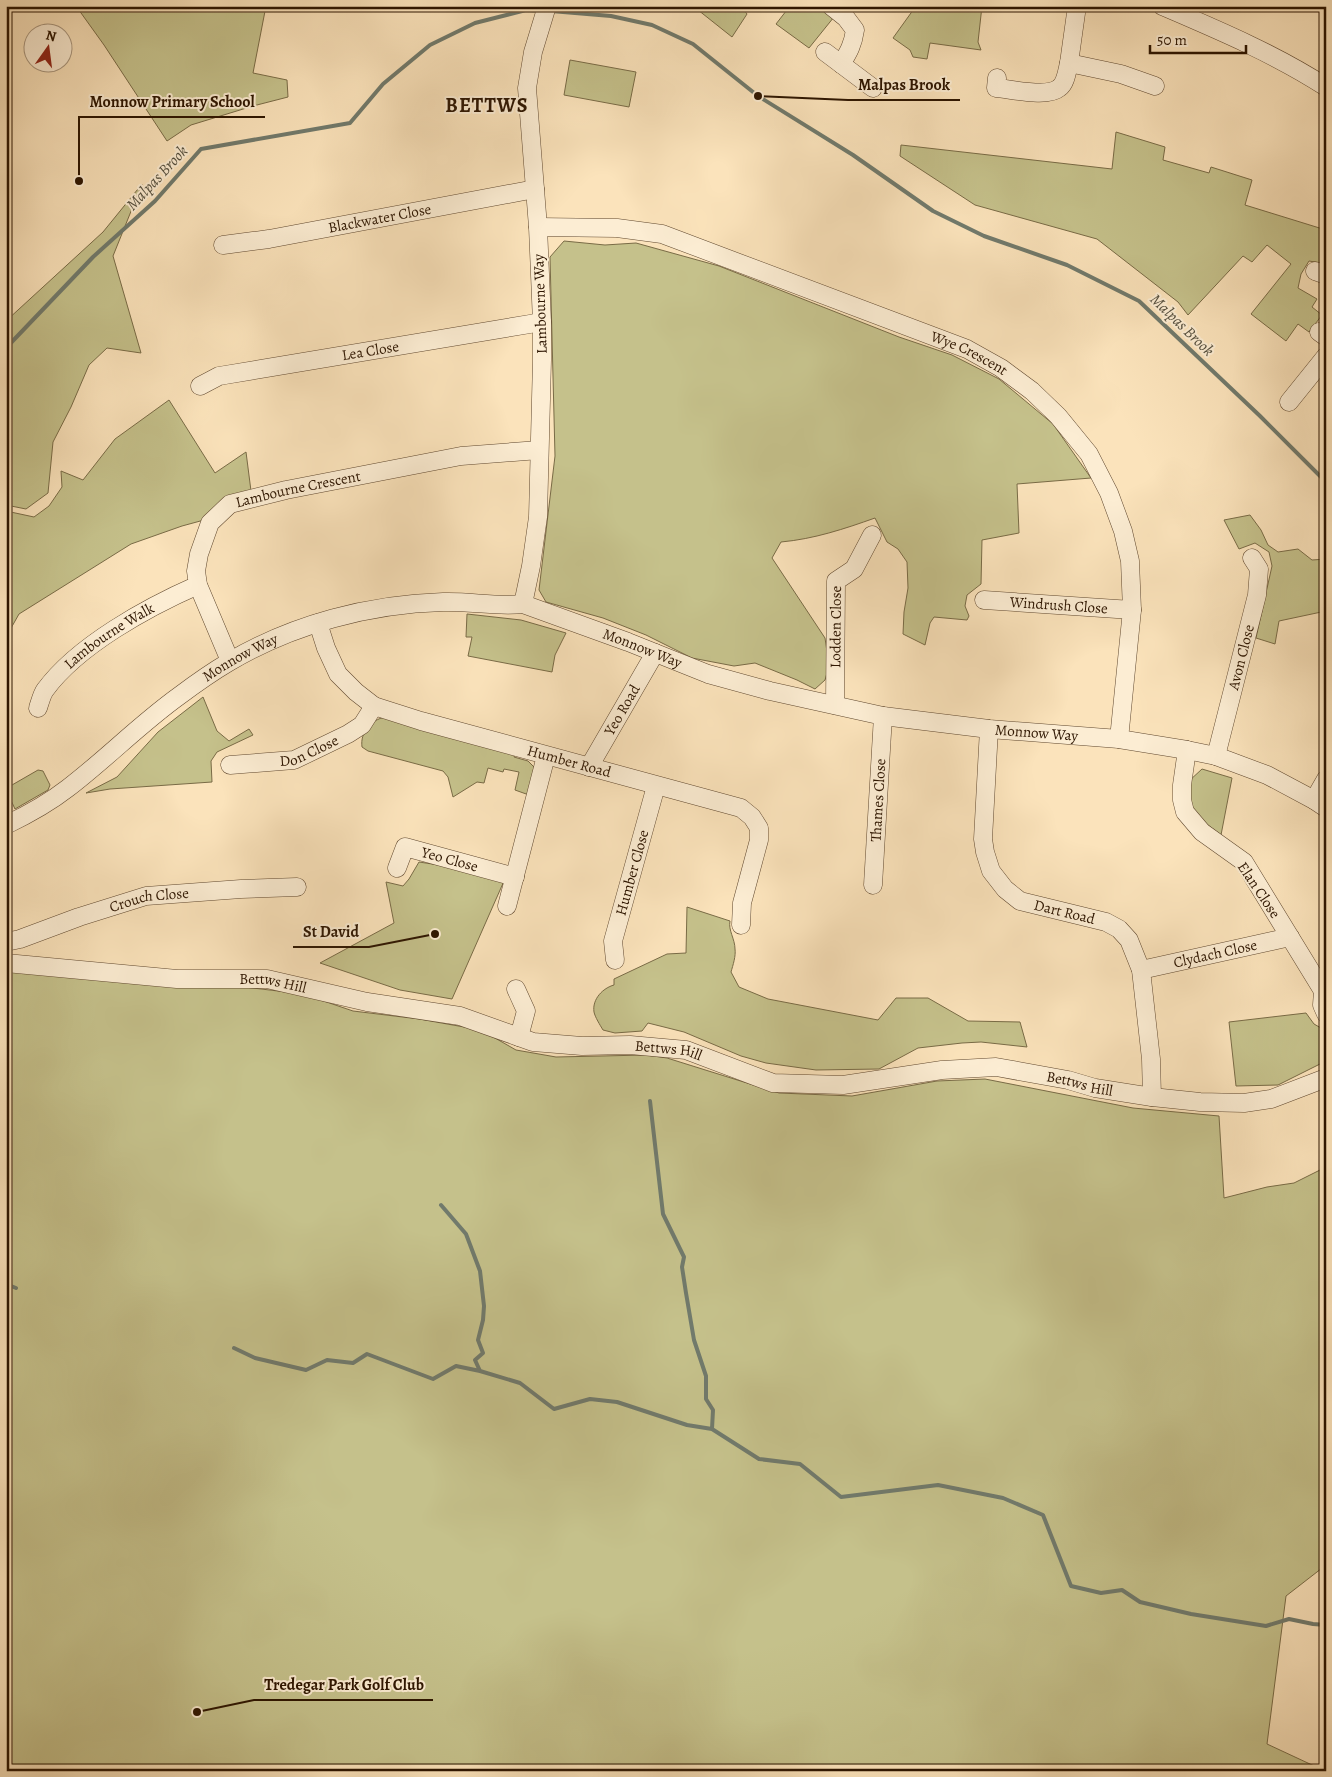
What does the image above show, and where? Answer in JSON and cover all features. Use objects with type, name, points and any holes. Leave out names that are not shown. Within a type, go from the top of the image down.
[{"type":"street","points":[[831,6],[846,18],[854,30],[854,42],[850,52],[841,64]]},
{"type":"street","points":[[997,78],[996,88],[1047,93],[1059,89],[1065,81],[1069,63],[1077,6]]},
{"type":"street","points":[[1162,6],[1286,63],[1326,87]]},
{"type":"street","name":"Lambourne Way","points":[[522,604],[531,566],[538,516],[542,322],[538,227],[526,88],[529,68],[545,13]]},
{"type":"street","points":[[825,52],[873,88]]},
{"type":"street","points":[[1069,63],[1121,74],[1155,86]]},
{"type":"street","name":"Blackwater Close","points":[[223,245],[269,240],[535,190]]},
{"type":"street","name":"Wye Crescent","points":[[538,227],[617,228],[662,234],[967,349],[1001,368],[1032,391],[1058,416],[1090,454],[1123,531],[1130,561],[1132,610],[1119,739]]},
{"type":"street","name":"Lea Close","points":[[200,386],[219,376],[542,322]]},
{"type":"street","points":[[1289,402],[1326,356]]},
{"type":"street","name":"Lambourne Crescent","points":[[230,661],[198,585],[196,571],[199,554],[210,523],[230,504],[286,490],[461,456],[539,450]]},
{"type":"street","name":"Lodden Close","points":[[834,705],[836,581],[854,569],[872,535]]},
{"type":"street","name":"Avon Close","points":[[1216,756],[1257,595],[1259,569],[1252,558]]},
{"type":"street","name":"Lambourne Walk","points":[[38,708],[44,691],[74,659],[114,630],[169,597],[198,585]]},
{"type":"street","name":"Windrush Close","points":[[984,600],[1132,610]]},
{"type":"street","name":"Monnow Way","points":[[6,825],[66,790],[178,696],[230,661],[276,639],[318,623],[368,610],[443,602],[506,606],[522,604],[708,674],[773,692],[883,716],[989,728],[1119,739],[1216,756],[1267,775],[1320,804]]},
{"type":"street","name":"Humber Road","points":[[318,623],[326,648],[338,674],[374,706],[546,756],[741,808],[752,817],[759,828],[759,840],[742,902],[742,925]]},
{"type":"street","name":"Yeo Road","points":[[589,767],[655,653]]},
{"type":"street","name":"Don Close","points":[[230,765],[294,760],[348,734],[362,725],[374,706]]},
{"type":"street","name":"Thames Close","points":[[873,885],[883,716]]},
{"type":"street","name":"Dart Road","points":[[989,728],[983,840],[991,871],[1005,889],[1020,902],[1106,922],[1119,929],[1129,940],[1141,970],[1151,1059],[1152,1097]]},
{"type":"street","name":"Elan Close","points":[[1187,750],[1182,785],[1182,800],[1185,812],[1202,832],[1244,862],[1323,991],[1322,1005],[1326,1014]]},
{"type":"street","points":[[507,906],[546,756]]},
{"type":"street","points":[[1320,804],[1326,779]]},
{"type":"street","name":"Humber Close","points":[[615,960],[613,941],[656,786]]},
{"type":"street","name":"Yeo Close","points":[[397,868],[406,847],[515,877]]},
{"type":"street","name":"Crouch Close","points":[[6,942],[20,939],[79,916],[146,896],[297,887]]},
{"type":"street","name":"Clydach Close","points":[[1141,970],[1290,937]]},
{"type":"street","name":"Bettws Hill","points":[[6,963],[177,979],[267,979],[367,1002],[460,1016],[532,1042],[582,1046],[630,1045],[686,1050],[773,1082],[843,1085],[942,1070],[996,1068],[1068,1080],[1095,1088],[1152,1097],[1200,1102],[1244,1103],[1271,1099],[1326,1078]]},
{"type":"street","points":[[516,989],[526,1011],[519,1037]]},
{"type":"shaded area","points":[[76,6],[266,6],[253,73],[287,80],[288,97],[191,125],[167,141]]},
{"type":"shaded area","points":[[693,6],[741,6],[747,14],[732,37]]},
{"type":"shaded area","points":[[790,6],[819,6],[834,17],[809,48],[776,24]]},
{"type":"shaded area","points":[[916,6],[982,6],[978,42],[981,50],[930,43],[927,59],[913,57],[910,50],[893,38]]},
{"type":"shaded area","points":[[570,60],[636,72],[629,107],[564,95]]},
{"type":"shaded area","points":[[1116,132],[1165,147],[1163,160],[1209,173],[1211,167],[1252,180],[1245,205],[1326,230],[1326,265],[1309,261],[1301,274],[1298,288],[1317,299],[1312,307],[1322,315],[1309,332],[1298,324],[1286,341],[1251,314],[1291,264],[1267,245],[1252,262],[1243,256],[1188,315],[1178,302],[1097,239],[975,205],[900,156],[901,145],[1112,169]]},
{"type":"shaded area","points":[[142,184],[113,256],[141,353],[107,348],[89,365],[53,442],[48,493],[26,509],[6,505],[6,321],[103,232]]},
{"type":"shaded area","points":[[564,241],[605,245],[636,243],[719,266],[899,337],[952,355],[999,379],[1053,424],[1091,478],[1017,484],[1019,533],[982,540],[981,584],[967,595],[965,606],[969,616],[967,620],[934,617],[930,623],[925,645],[903,634],[908,588],[907,562],[898,549],[887,542],[875,518],[817,536],[781,542],[772,558],[825,638],[829,666],[825,680],[815,689],[755,663],[734,666],[692,658],[646,635],[603,618],[546,602],[539,590],[555,456],[550,257]]},
{"type":"shaded area","points":[[169,400],[215,473],[246,452],[251,491],[204,520],[131,544],[19,614],[6,637],[6,511],[34,517],[49,506],[62,487],[61,471],[83,480],[115,439]]},
{"type":"shaded area","points":[[1250,515],[1261,530],[1268,545],[1278,552],[1298,549],[1312,560],[1326,559],[1326,611],[1279,621],[1275,644],[1256,638],[1272,566],[1269,552],[1255,543],[1239,549],[1224,520]]},
{"type":"shaded area","points":[[467,614],[521,620],[566,633],[555,655],[552,672],[468,656],[472,637],[466,637]]},
{"type":"shaded area","points":[[203,697],[217,731],[229,741],[249,729],[253,735],[217,752],[211,761],[212,782],[110,789],[86,793],[117,777],[158,732]]},
{"type":"shaded area","points":[[385,717],[515,753],[514,757],[528,761],[534,767],[529,795],[515,790],[519,772],[504,769],[503,772],[488,768],[484,783],[477,782],[453,797],[448,777],[443,771],[368,751],[362,747],[365,732],[375,721]]},
{"type":"shaded area","points":[[1202,769],[1232,778],[1221,835],[1200,818],[1192,807],[1189,781]]},
{"type":"shaded area","points":[[38,770],[43,771],[50,785],[48,790],[15,809],[8,794],[8,789]]},
{"type":"shaded area","points":[[419,862],[452,867],[504,881],[452,999],[400,990],[320,963],[394,923],[386,882],[403,886]]},
{"type":"shaded area","points":[[687,907],[730,921],[735,952],[731,972],[739,987],[768,999],[878,1020],[896,998],[928,998],[968,1021],[1020,1022],[1027,1047],[981,1042],[962,1043],[918,1048],[879,1069],[816,1070],[766,1063],[741,1056],[684,1032],[648,1023],[642,1031],[615,1033],[603,1030],[595,1014],[594,1007],[602,991],[614,985],[614,979],[667,954],[686,953]]},
{"type":"shaded area","points":[[6,969],[236,986],[303,994],[353,1011],[419,1019],[481,1030],[516,1050],[556,1057],[646,1055],[667,1058],[779,1093],[852,1096],[937,1081],[985,1079],[1133,1108],[1219,1116],[1224,1198],[1267,1187],[1294,1183],[1326,1167],[1326,1565],[1286,1596],[1267,1744],[1325,1771],[6,1771]]},
{"type":"shaded area","points":[[1306,1013],[1314,1024],[1321,1028],[1326,1039],[1326,1061],[1278,1085],[1236,1086],[1229,1022]]},
{"type":"waterway","name":"Malpas Brook","points":[[6,348],[93,257],[155,201],[201,149],[350,123],[383,84],[430,45],[475,23],[526,10],[541,11]]},
{"type":"waterway","name":"Malpas Brook","points":[[551,11],[611,16],[652,25],[693,44],[758,96],[853,155],[933,211],[984,236],[1067,265],[1139,301],[1260,416],[1326,482]]},
{"type":"waterway","points":[[650,1101],[663,1214],[684,1257],[682,1267],[694,1340],[706,1376],[706,1399],[713,1410],[712,1429]]},
{"type":"waterway","points":[[441,1205],[466,1234],[480,1271],[484,1306],[478,1340],[483,1353],[475,1360],[480,1371]]},
{"type":"waterway","points":[[6,1284],[16,1288]]},
{"type":"waterway","points":[[234,1348],[255,1358],[306,1370],[327,1360],[353,1363],[367,1354],[433,1379],[456,1366],[520,1383],[554,1409],[590,1399],[617,1402],[687,1425],[712,1429],[759,1459],[800,1464],[841,1497],[938,1485],[1003,1498],[1043,1515],[1071,1586],[1101,1593],[1122,1590],[1140,1602],[1191,1614],[1266,1626],[1289,1619],[1326,1625]]},
{"type":"place","name":"Malpas Brook","points":[[758,96]]},
{"type":"place","name":"Monnow Primary School","points":[[79,181]]},
{"type":"place","name":"St David","points":[[435,934]]},
{"type":"place","name":"Tredegar Park Golf Club","points":[[197,1712]]},
{"type":"district","name":"BETTWS","points":[[487,105]]}]
